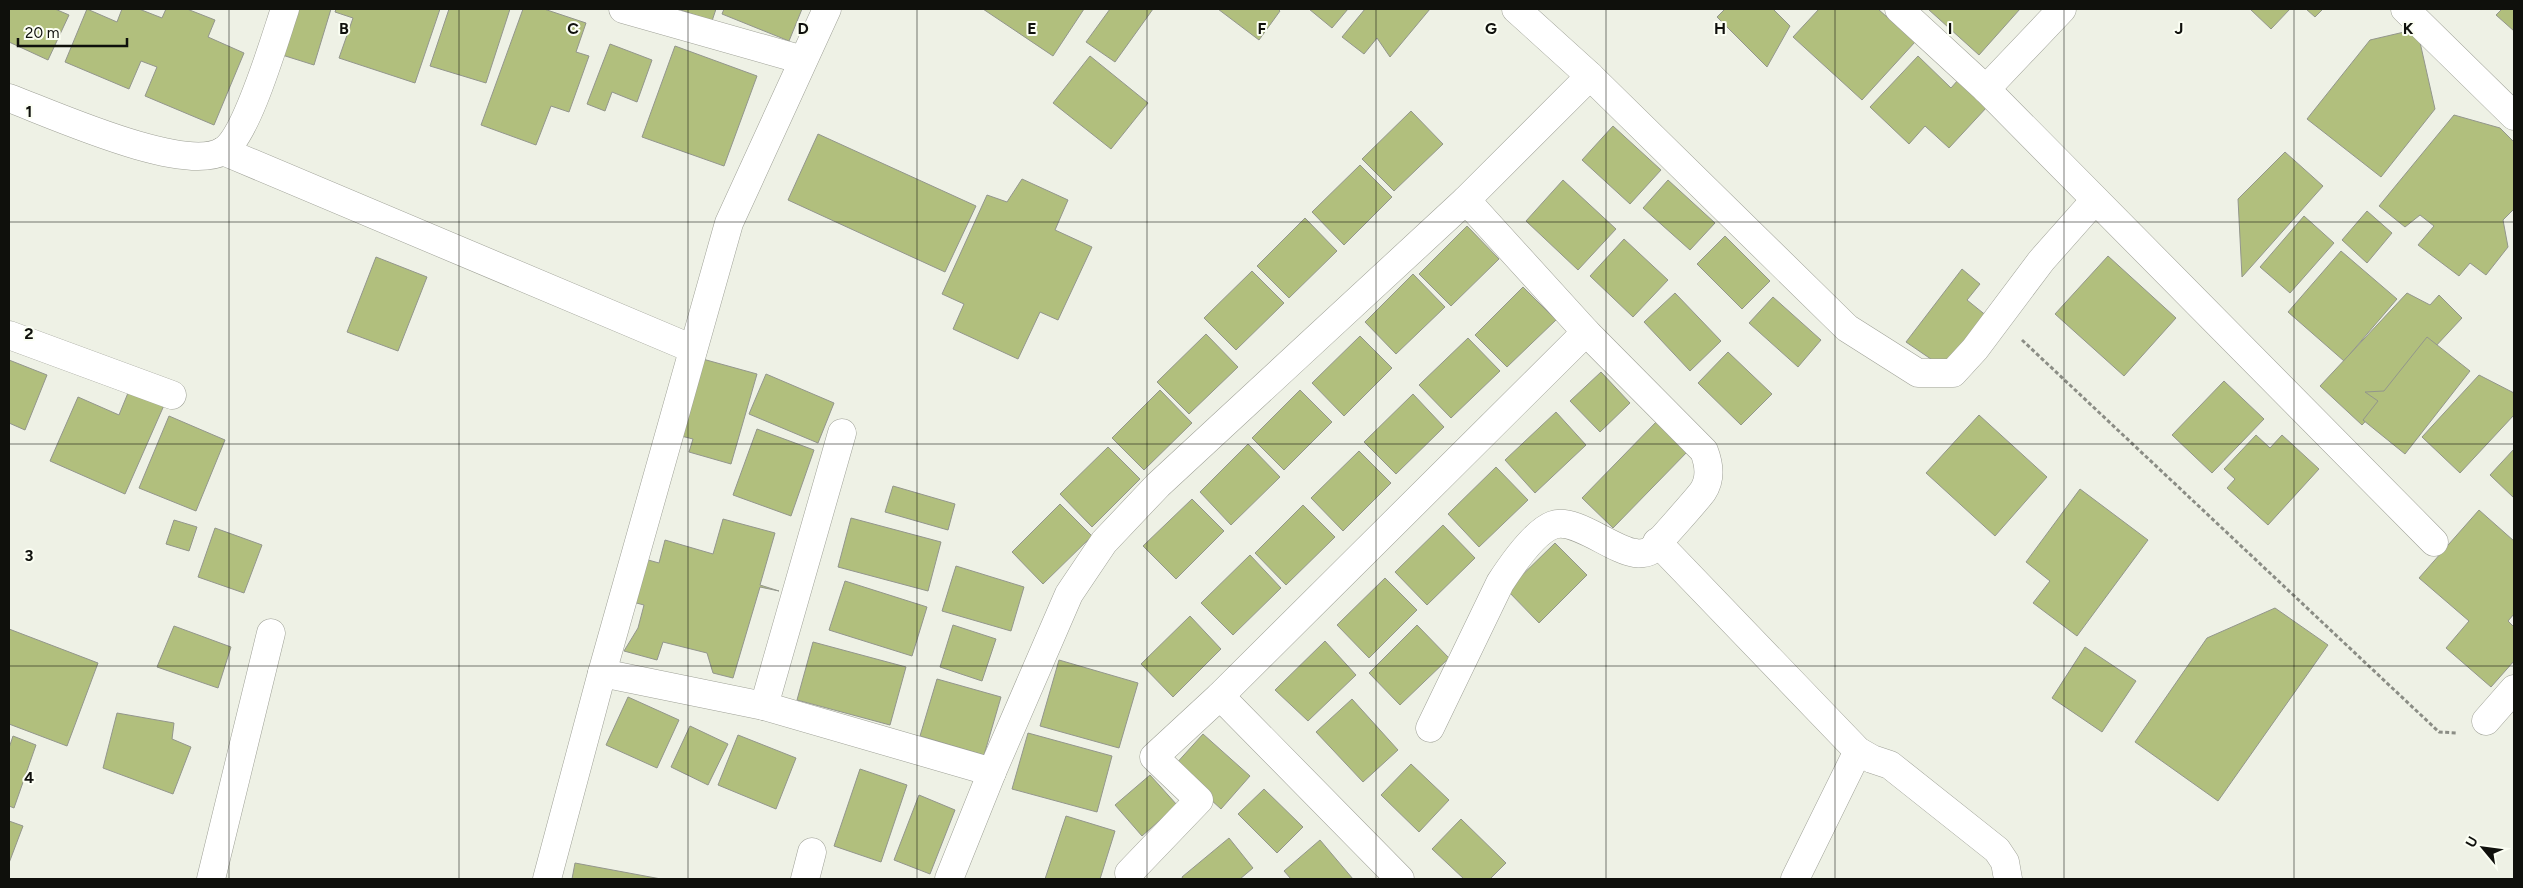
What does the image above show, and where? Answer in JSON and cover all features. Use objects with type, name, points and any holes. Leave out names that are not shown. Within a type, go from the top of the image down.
[{"type":"street","points":[[9,98],[149,150],[179,156],[201,157],[223,151],[236,135],[250,108],[285,9]]},
{"type":"street","points":[[623,9],[802,60]]},
{"type":"street","points":[[547,879],[602,673],[729,223],[827,9]]},
{"type":"street","points":[[1516,9],[1590,76],[1847,328],[1918,373],[1953,373],[1975,350],[2041,261],[2095,200]]},
{"type":"street","points":[[1899,9],[1986,89],[2434,542]]},
{"type":"street","points":[[1986,89],[2062,9]]},
{"type":"street","points":[[2406,9],[2514,116]]},
{"type":"street","points":[[949,879],[992,772],[1069,594],[1104,542],[1158,485],[1466,200],[1590,76]]},
{"type":"street","points":[[223,151],[693,349]]},
{"type":"street","points":[[1430,728],[1500,583],[1514,561],[1545,530],[1554,524],[1565,523],[1636,553],[1649,551],[1704,491],[1708,475],[1708,462],[1704,451],[1586,332],[1466,200]]},
{"type":"street","points":[[1129,873],[1199,800],[1154,756],[1220,696],[1586,332]]},
{"type":"street","points":[[9,335],[172,395]]},
{"type":"street","points":[[764,706],[842,433]]},
{"type":"street","points":[[1657,542],[1858,750],[1872,759],[1890,765],[1997,850],[2005,862],[2008,879]]},
{"type":"street","points":[[212,879],[271,633]]},
{"type":"street","points":[[602,673],[764,706],[992,772]]},
{"type":"street","points":[[2486,721],[2514,689]]},
{"type":"street","points":[[1220,696],[1393,877]]},
{"type":"street","points":[[1795,879],[1858,750]]},
{"type":"street","points":[[805,879],[812,852]]},
{"type":"path","points":[[2018,336],[2439,732],[2461,733],[2486,721]]},
{"type":"building","points":[[9,9],[55,9],[69,15],[48,60],[9,42]]},
{"type":"building","points":[[87,9],[117,22],[122,9],[139,9],[162,18],[166,9],[187,9],[215,20],[208,37],[244,53],[214,125],[145,96],[157,67],[141,61],[129,89],[65,62]]},
{"type":"building","points":[[293,9],[331,9],[314,65],[279,54]]},
{"type":"building","points":[[336,9],[440,9],[415,83],[339,58],[353,18],[335,12]]},
{"type":"building","points":[[449,9],[510,9],[486,83],[430,66]]},
{"type":"building","points":[[523,9],[544,9],[586,23],[576,52],[589,56],[569,112],[551,106],[536,145],[481,125]]},
{"type":"building","points":[[678,9],[716,9],[712,21]]},
{"type":"building","points":[[724,9],[802,9],[789,41],[722,14]]},
{"type":"building","points":[[983,9],[1084,9],[1053,56]]},
{"type":"building","points":[[1110,9],[1153,9],[1115,62],[1086,42]]},
{"type":"building","points":[[1218,9],[1278,9],[1280,11],[1259,40]]},
{"type":"building","points":[[1309,9],[1348,9],[1332,28]]},
{"type":"building","points":[[1365,9],[1430,9],[1390,57],[1377,38],[1364,54],[1342,37]]},
{"type":"building","points":[[1725,9],[1773,9],[1790,26],[1767,67],[1717,17]]},
{"type":"building","points":[[1819,9],[1878,9],[1915,42],[1862,100],[1793,37]]},
{"type":"building","points":[[1928,9],[2020,9],[1979,55]]},
{"type":"building","points":[[2250,9],[2290,9],[2271,29]]},
{"type":"building","points":[[2306,9],[2323,9],[2315,17]]},
{"type":"building","points":[[2502,9],[2514,9],[2514,31],[2496,15]]},
{"type":"building","points":[[2417,29],[2435,109],[2381,177],[2307,119],[2370,40]]},
{"type":"building","points":[[610,44],[652,60],[637,102],[612,92],[605,111],[587,104]]},
{"type":"building","points":[[675,46],[757,76],[724,166],[642,137]]},
{"type":"building","points":[[1090,56],[1148,103],[1111,149],[1053,103]]},
{"type":"building","points":[[1918,56],[1951,88],[1958,80],[1987,107],[1949,148],[1925,126],[1909,144],[1870,107]]},
{"type":"building","points":[[1411,111],[1443,144],[1394,191],[1362,159]]},
{"type":"building","points":[[2454,115],[2500,128],[2514,142],[2514,209],[2503,220],[2508,247],[2486,275],[2470,263],[2459,276],[2418,245],[2434,226],[2420,215],[2405,227],[2379,206]]},
{"type":"building","points":[[1613,126],[1661,170],[1630,204],[1582,160]]},
{"type":"building","points":[[818,134],[976,206],[945,272],[788,200]]},
{"type":"building","points":[[2285,152],[2323,186],[2242,277],[2238,199]]},
{"type":"building","points":[[1360,165],[1392,197],[1344,245],[1312,212]]},
{"type":"building","points":[[1022,179],[1068,200],[1055,230],[1092,247],[1058,320],[1040,312],[1018,359],[953,329],[964,304],[942,294],[987,195],[1007,202]]},
{"type":"building","points":[[1563,180],[1616,229],[1578,270],[1526,221]]},
{"type":"building","points":[[1668,180],[1715,223],[1690,250],[1643,208]]},
{"type":"building","points":[[2367,211],[2392,233],[2367,263],[2342,240]]},
{"type":"building","points":[[2304,216],[2334,243],[2290,293],[2260,267]]},
{"type":"building","points":[[1305,218],[1337,251],[1289,298],[1257,266]]},
{"type":"building","points":[[1467,226],[1499,259],[1451,306],[1419,274]]},
{"type":"building","points":[[1725,236],[1770,281],[1742,309],[1697,264]]},
{"type":"building","points":[[1624,239],[1668,280],[1633,317],[1590,276]]},
{"type":"building","points":[[2341,251],[2397,299],[2344,361],[2288,312]]},
{"type":"building","points":[[2108,256],[2176,318],[2124,376],[2055,314]]},
{"type":"building","points":[[376,257],[427,277],[398,351],[347,332]]},
{"type":"building","points":[[1962,269],[1980,284],[1967,300],[1988,317],[1944,368],[1906,342]]},
{"type":"building","points":[[1252,271],[1284,303],[1236,350],[1204,318]]},
{"type":"building","points":[[1413,274],[1445,307],[1396,354],[1365,322]]},
{"type":"building","points":[[1523,287],[1556,320],[1507,367],[1475,335]]},
{"type":"building","points":[[1675,293],[1721,341],[1690,371],[1644,322]]},
{"type":"building","points":[[2407,293],[2430,305],[2439,295],[2462,318],[2362,425],[2320,386]]},
{"type":"building","points":[[1773,297],[1821,340],[1798,367],[1749,323]]},
{"type":"building","points":[[1206,334],[1238,367],[1189,414],[1157,382]]},
{"type":"building","points":[[1360,336],[1392,368],[1344,416],[1312,383]]},
{"type":"building","points":[[2427,337],[2470,371],[2405,454],[2363,420],[2378,401],[2365,392],[2384,391]]},
{"type":"building","points":[[1468,338],[1500,371],[1451,418],[1419,385]]},
{"type":"building","points":[[1728,352],[1772,394],[1741,425],[1698,383]]},
{"type":"building","points":[[699,358],[757,374],[731,464],[689,452],[693,439],[677,435]]},
{"type":"building","points":[[9,360],[47,375],[25,430],[9,423]]},
{"type":"building","points":[[1601,372],[1630,403],[1600,432],[1570,401]]},
{"type":"building","points":[[766,374],[834,403],[818,443],[749,414]]},
{"type":"building","points":[[2479,375],[2514,393],[2514,415],[2460,473],[2422,437]]},
{"type":"building","points":[[2224,381],[2264,419],[2212,473],[2172,435]]},
{"type":"building","points":[[130,388],[165,403],[125,494],[50,461],[78,397],[119,415]]},
{"type":"building","points":[[1160,390],[1192,423],[1144,470],[1112,438]]},
{"type":"building","points":[[1300,390],[1332,422],[1284,470],[1252,438]]},
{"type":"building","points":[[1413,394],[1444,427],[1396,474],[1364,442]]},
{"type":"building","points":[[1556,412],[1586,445],[1535,493],[1505,460]]},
{"type":"building","points":[[1979,415],[2047,477],[1995,536],[1926,473]]},
{"type":"building","points":[[169,416],[225,440],[196,511],[139,488]]},
{"type":"building","points":[[1658,420],[1689,450],[1613,528],[1582,498]]},
{"type":"building","points":[[757,429],[814,450],[791,516],[733,495]]},
{"type":"building","points":[[2256,435],[2270,448],[2282,435],[2319,469],[2268,525],[2227,488],[2235,479],[2224,469]]},
{"type":"building","points":[[1248,444],[1280,477],[1231,525],[1200,492]]},
{"type":"building","points":[[1108,447],[1140,479],[1092,527],[1060,494]]},
{"type":"building","points":[[2514,449],[2514,498],[2490,475]]},
{"type":"building","points":[[1359,451],[1391,483],[1343,531],[1311,498]]},
{"type":"building","points":[[1496,467],[1528,500],[1479,547],[1448,514]]},
{"type":"building","points":[[893,486],[955,504],[948,530],[885,512]]},
{"type":"building","points":[[2080,489],[2148,540],[2077,636],[2033,603],[2050,581],[2026,562]]},
{"type":"building","points":[[1192,499],[1224,531],[1176,579],[1143,546]]},
{"type":"building","points":[[1060,504],[1092,536],[1043,584],[1012,552]]},
{"type":"building","points":[[1303,505],[1335,537],[1286,585],[1255,553]]},
{"type":"building","points":[[2479,510],[2514,541],[2514,614],[2508,621],[2514,627],[2514,661],[2491,687],[2446,648],[2469,621],[2419,578]]},
{"type":"building","points":[[851,518],[941,542],[928,591],[838,567]]},
{"type":"building","points":[[723,519],[775,533],[760,585],[779,591],[760,587],[733,678],[713,673],[707,653],[663,642],[657,660],[624,651],[638,628],[644,605],[629,601],[641,558],[659,563],[665,540],[713,554]]},
{"type":"building","points":[[174,520],[197,527],[189,551],[166,544]]},
{"type":"building","points":[[1443,525],[1475,558],[1427,605],[1395,572]]},
{"type":"building","points":[[215,528],[262,545],[244,593],[198,577]]},
{"type":"building","points":[[1555,543],[1587,575],[1539,623],[1507,590]]},
{"type":"building","points":[[1250,555],[1281,588],[1233,635],[1201,603]]},
{"type":"building","points":[[956,566],[1024,587],[1011,631],[942,611]]},
{"type":"building","points":[[1385,578],[1417,610],[1369,658],[1337,625]]},
{"type":"building","points":[[845,581],[927,607],[912,656],[829,630]]},
{"type":"building","points":[[2275,608],[2328,645],[2218,801],[2135,742],[2207,638]]},
{"type":"building","points":[[1190,616],[1221,649],[1173,697],[1141,664]]},
{"type":"building","points":[[953,625],[996,639],[982,681],[940,667]]},
{"type":"building","points":[[1417,625],[1449,658],[1400,705],[1369,673]]},
{"type":"building","points":[[174,626],[231,647],[218,688],[157,667]]},
{"type":"building","points":[[9,629],[98,663],[67,746],[9,724]]},
{"type":"building","points":[[1325,641],[1356,675],[1308,721],[1275,690]]},
{"type":"building","points":[[813,642],[906,667],[890,725],[797,700]]},
{"type":"building","points":[[2085,647],[2136,681],[2102,732],[2052,698]]},
{"type":"building","points":[[1059,660],[1138,683],[1119,748],[1040,726]]},
{"type":"building","points":[[937,679],[1001,697],[984,755],[920,736]]},
{"type":"building","points":[[628,697],[679,720],[657,768],[606,745]]},
{"type":"building","points":[[1352,699],[1398,750],[1363,782],[1316,732]]},
{"type":"building","points":[[117,713],[174,723],[172,739],[191,747],[173,794],[103,768]]},
{"type":"building","points":[[690,726],[728,744],[708,785],[671,767]]},
{"type":"building","points":[[1028,733],[1112,756],[1097,812],[1012,789]]},
{"type":"building","points":[[1203,734],[1250,776],[1221,809],[1174,766]]},
{"type":"building","points":[[738,735],[796,758],[776,809],[718,785]]},
{"type":"building","points":[[13,736],[36,745],[14,808],[9,806],[9,748]]},
{"type":"building","points":[[1411,764],[1449,800],[1419,832],[1381,795]]},
{"type":"building","points":[[860,769],[907,785],[881,862],[834,846]]},
{"type":"building","points":[[1150,775],[1177,805],[1142,836],[1115,805]]},
{"type":"building","points":[[1264,789],[1303,827],[1277,853],[1238,814]]},
{"type":"building","points":[[919,795],[955,810],[930,874],[894,860]]},
{"type":"building","points":[[1066,816],[1115,831],[1100,879],[1045,879]]},
{"type":"building","points":[[1461,819],[1506,863],[1490,879],[1464,879],[1432,849]]},
{"type":"building","points":[[9,821],[23,826],[9,863]]},
{"type":"building","points":[[1229,838],[1253,868],[1240,879],[1183,879],[1182,877]]},
{"type":"building","points":[[1320,840],[1353,879],[1291,879],[1284,871]]},
{"type":"building","points":[[575,863],[661,879],[572,879]]}]
